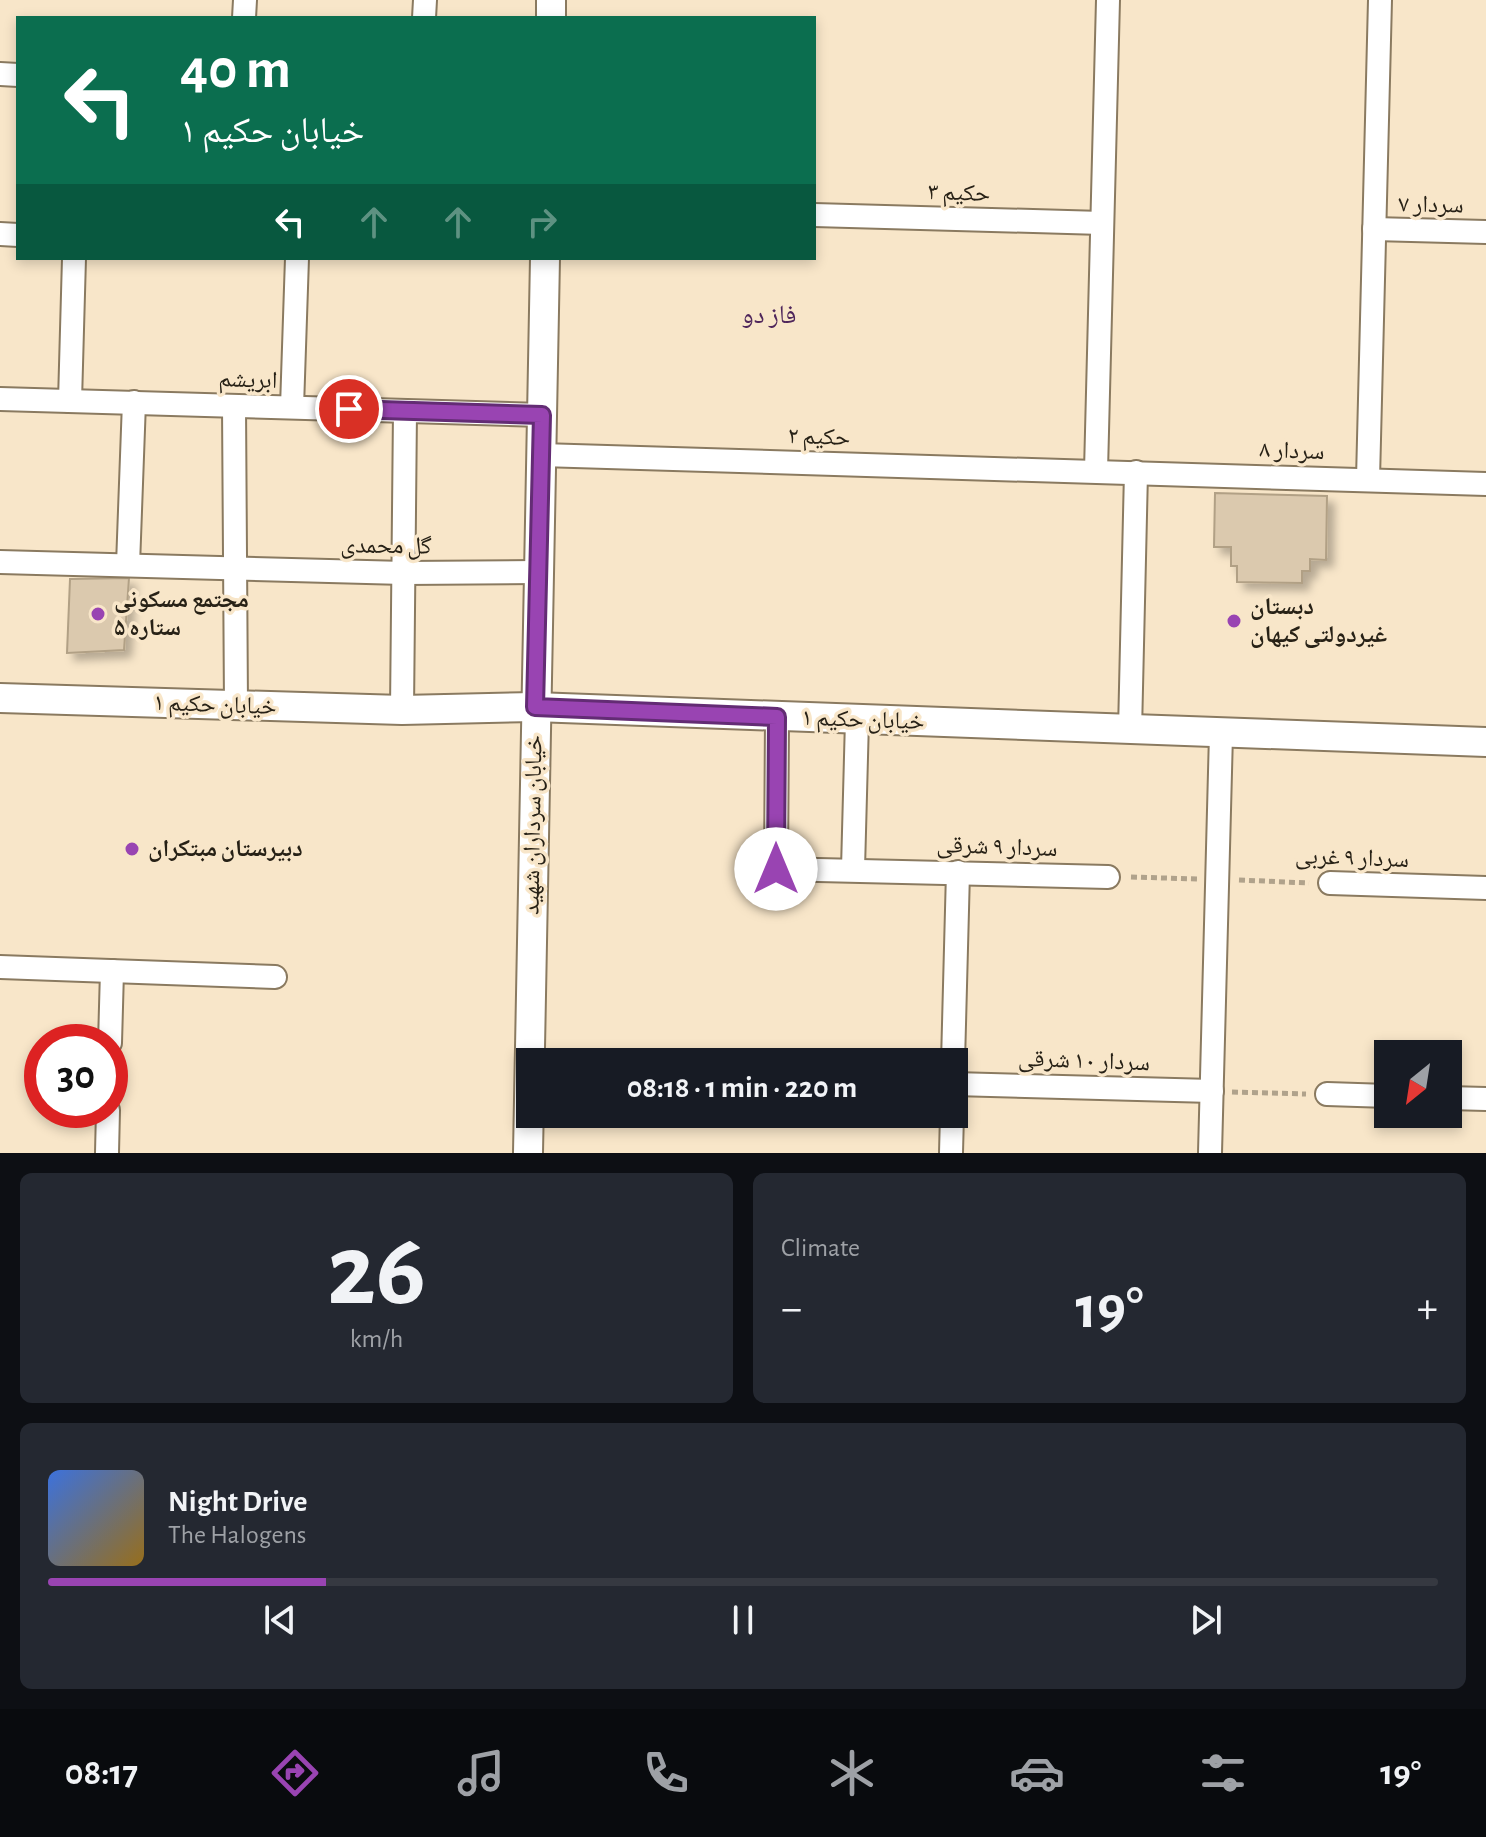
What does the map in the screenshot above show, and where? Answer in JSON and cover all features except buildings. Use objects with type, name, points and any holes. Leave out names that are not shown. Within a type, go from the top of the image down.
[{"type":"street","points":[[1096,471],[1108,0]]},
{"type":"street","points":[[1368,479],[1380,0]]},
{"type":"street","name":"حکیم ۳","points":[[816,215],[1102,223]]},
{"type":"street","name":"سردار ۷","points":[[1374,229],[1486,232]]},
{"type":"street","points":[[70,401],[74,260]]},
{"type":"street","points":[[292,407],[297,260]]},
{"type":"street","name":"خیابان سرداران شهید","points":[[528,1153],[545,260]]},
{"type":"street","name":"ابریشم","points":[[0,399],[542,415]]},
{"type":"street","points":[[128,565],[134,402]]},
{"type":"street","points":[[234,406],[236,705]]},
{"type":"street","points":[[402,710],[405,411]]},
{"type":"street","name":"حکیم ۲","points":[[541,455],[1096,471]]},
{"type":"street","name":"سردار ۸","points":[[1096,471],[1486,484]]},
{"type":"street","points":[[1130,731],[1136,472]]},
{"type":"street","name":"گل محمدی","points":[[0,562],[404,573],[538,572]]},
{"type":"street","name":"خیابان حکیم ۱","points":[[0,698],[402,710],[535,707],[1486,742]]},
{"type":"street","name":"سردار ۹ شرقی","points":[[777,717],[776,869],[1108,877]]},
{"type":"street","points":[[853,869],[857,720]]},
{"type":"street","points":[[1210,1153],[1221,734]]},
{"type":"street","points":[[953,1048],[958,872]]},
{"type":"street","name":"سردار ۹ غربی","points":[[1330,883],[1486,888]]},
{"type":"street","points":[[0,967],[275,977]]},
{"type":"street","points":[[111,1024],[112,971]]},
{"type":"street","name":"سردار ۱۰ شرقی","points":[[968,1084],[1212,1091]]},
{"type":"street","points":[[1327,1094],[1374,1096]]},
{"type":"street","points":[[1462,1098],[1486,1099]]},
{"type":"street","points":[[107,1153],[108,1128]]},
{"type":"street","points":[[951,1153],[952,1128]]},
{"type":"path","points":[[1108,877],[1217,880]]},
{"type":"path","name":"سردار ۹ غربی","points":[[1217,880],[1330,883]]},
{"type":"path","points":[[1212,1091],[1327,1094]]},
{"type":"place","name":"مجتمع مسکونی ستاره ۵","points":[[98,614]]},
{"type":"place","name":"دبستان غیردولتی کیهان","points":[[1234,621]]},
{"type":"place","name":"دبیرستان مبتکران","points":[[132,849]]},
{"type":"district","name":"فاز دو","points":[[769,315]]},
{"type":"route","points":[[349,409],[542,415],[535,707],[777,717],[776,869]]}]
